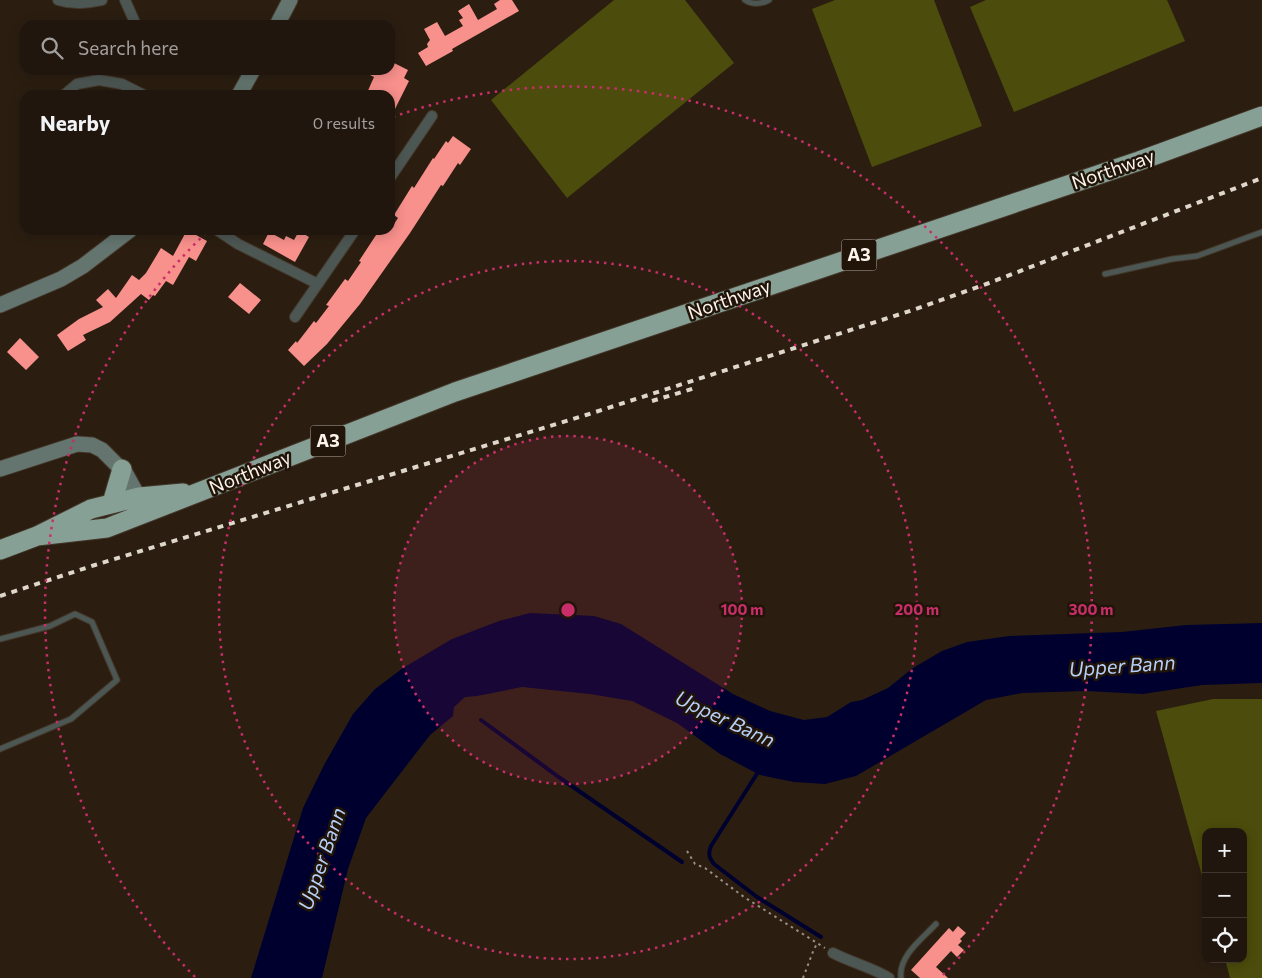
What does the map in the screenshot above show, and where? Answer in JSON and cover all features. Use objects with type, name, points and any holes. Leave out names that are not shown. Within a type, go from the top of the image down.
[{"type":"highway","name":"Northway","points":[[0,550],[37,536],[91,509],[112,503],[155,506],[183,499],[455,392],[1139,161],[1262,116]]},
{"type":"highway","points":[[112,503],[122,469]]},
{"type":"highway","name":"Northway","points":[[37,536],[106,528],[143,506],[200,492]]},
{"type":"main road","points":[[280,20],[290,0]]},
{"type":"main road","points":[[242,90],[250,75]]},
{"type":"main road","points":[[0,305],[62,279],[83,266],[123,235]]},
{"type":"main road","points":[[0,470],[77,444],[92,445],[102,450],[122,469],[143,506]]},
{"type":"street","points":[[58,0],[71,4],[102,0]]},
{"type":"street","points":[[125,0],[134,20]]},
{"type":"street","points":[[70,90],[77,84],[99,80],[122,84],[134,90]]},
{"type":"street","points":[[395,171],[432,116]]},
{"type":"street","points":[[224,235],[238,244],[318,284]]},
{"type":"street","points":[[295,317],[352,235]]},
{"type":"street","points":[[834,954],[850,962],[871,968],[889,978]]},
{"type":"lane","points":[[745,0],[762,3],[769,0]]},
{"type":"lane","points":[[1105,274],[1172,259],[1197,256],[1262,232]]},
{"type":"lane","points":[[0,639],[50,626],[75,614],[92,622],[117,680],[71,719],[0,749]]},
{"type":"lane","points":[[901,978],[900,972],[906,956],[936,924]]},
{"type":"path","points":[[687,851],[696,864],[705,868],[744,897],[834,954]]},
{"type":"path","points":[[804,978],[817,944]]},
{"type":"shaded area","points":[[614,0],[685,0],[734,63],[567,198],[491,100]]},
{"type":"shaded area","points":[[835,0],[934,0],[982,126],[872,167],[812,9]]},
{"type":"shaded area","points":[[986,0],[1167,0],[1185,41],[1014,112],[970,7]]},
{"type":"shaded area","points":[[1213,699],[1262,699],[1262,978],[1230,978],[1226,963],[1247,963],[1247,828],[1202,828],[1202,876],[1156,711]]},
{"type":"water","name":"Upper Bann","points":[[530,613],[594,616],[621,624],[733,694],[770,711],[804,720],[827,717],[851,702],[862,700],[888,688],[913,668],[942,651],[967,642],[1009,636],[1122,632],[1186,625],[1262,623],[1262,683],[1202,685],[1143,694],[1086,691],[1022,693],[986,700],[856,776],[825,784],[794,782],[760,775],[720,754],[677,723],[632,701],[590,694],[522,687],[465,697],[454,707],[453,716],[430,735],[366,818],[348,869],[322,978],[251,978],[303,808],[324,765],[353,714],[375,689],[403,668],[452,639],[499,621]]},
{"type":"building","points":[[500,0],[512,0],[519,11],[426,66],[418,53],[428,47],[427,44],[430,40],[424,29],[437,22],[445,36],[463,26],[459,20],[463,18],[458,11],[469,4],[478,20],[497,9],[494,4]]},
{"type":"building","points":[[395,64],[408,70],[404,78],[409,81],[395,109],[395,90],[368,90],[374,77],[370,75],[395,75]]},
{"type":"building","points":[[453,136],[471,149],[460,165],[458,163],[443,186],[441,185],[360,304],[327,344],[304,366],[288,350],[296,341],[297,343],[314,321],[316,323],[329,306],[326,305],[345,279],[348,281],[361,262],[359,261],[376,235],[395,235],[395,222],[398,218],[395,213],[433,158],[446,141],[448,143]]},
{"type":"building","points":[[184,235],[196,235],[207,241],[196,261],[189,257],[173,285],[166,281],[155,296],[153,295],[149,300],[141,294],[110,322],[83,335],[86,340],[68,351],[57,335],[79,319],[103,307],[96,300],[108,289],[116,298],[132,275],[139,280],[146,273],[161,248],[173,256]]},
{"type":"building","points":[[268,235],[275,235],[284,240],[286,236],[294,240],[297,235],[309,237],[295,262],[263,244]]},
{"type":"building","points":[[240,283],[261,300],[249,314],[228,297]]},
{"type":"building","points":[[20,338],[39,357],[26,370],[7,352]]},
{"type":"building","points":[[958,926],[966,933],[960,939],[962,941],[958,945],[964,950],[957,957],[951,951],[936,967],[948,978],[920,978],[911,970],[949,928],[953,932]]},
{"type":"waterway","points":[[481,720],[560,778],[682,862]]},
{"type":"waterway","points":[[760,769],[711,846],[710,858],[714,864],[757,897],[821,937]]},
{"type":"railway","points":[[0,596],[95,565],[586,415],[916,309],[989,283],[1262,178]]},
{"type":"railway","points":[[652,401],[695,388]]}]
